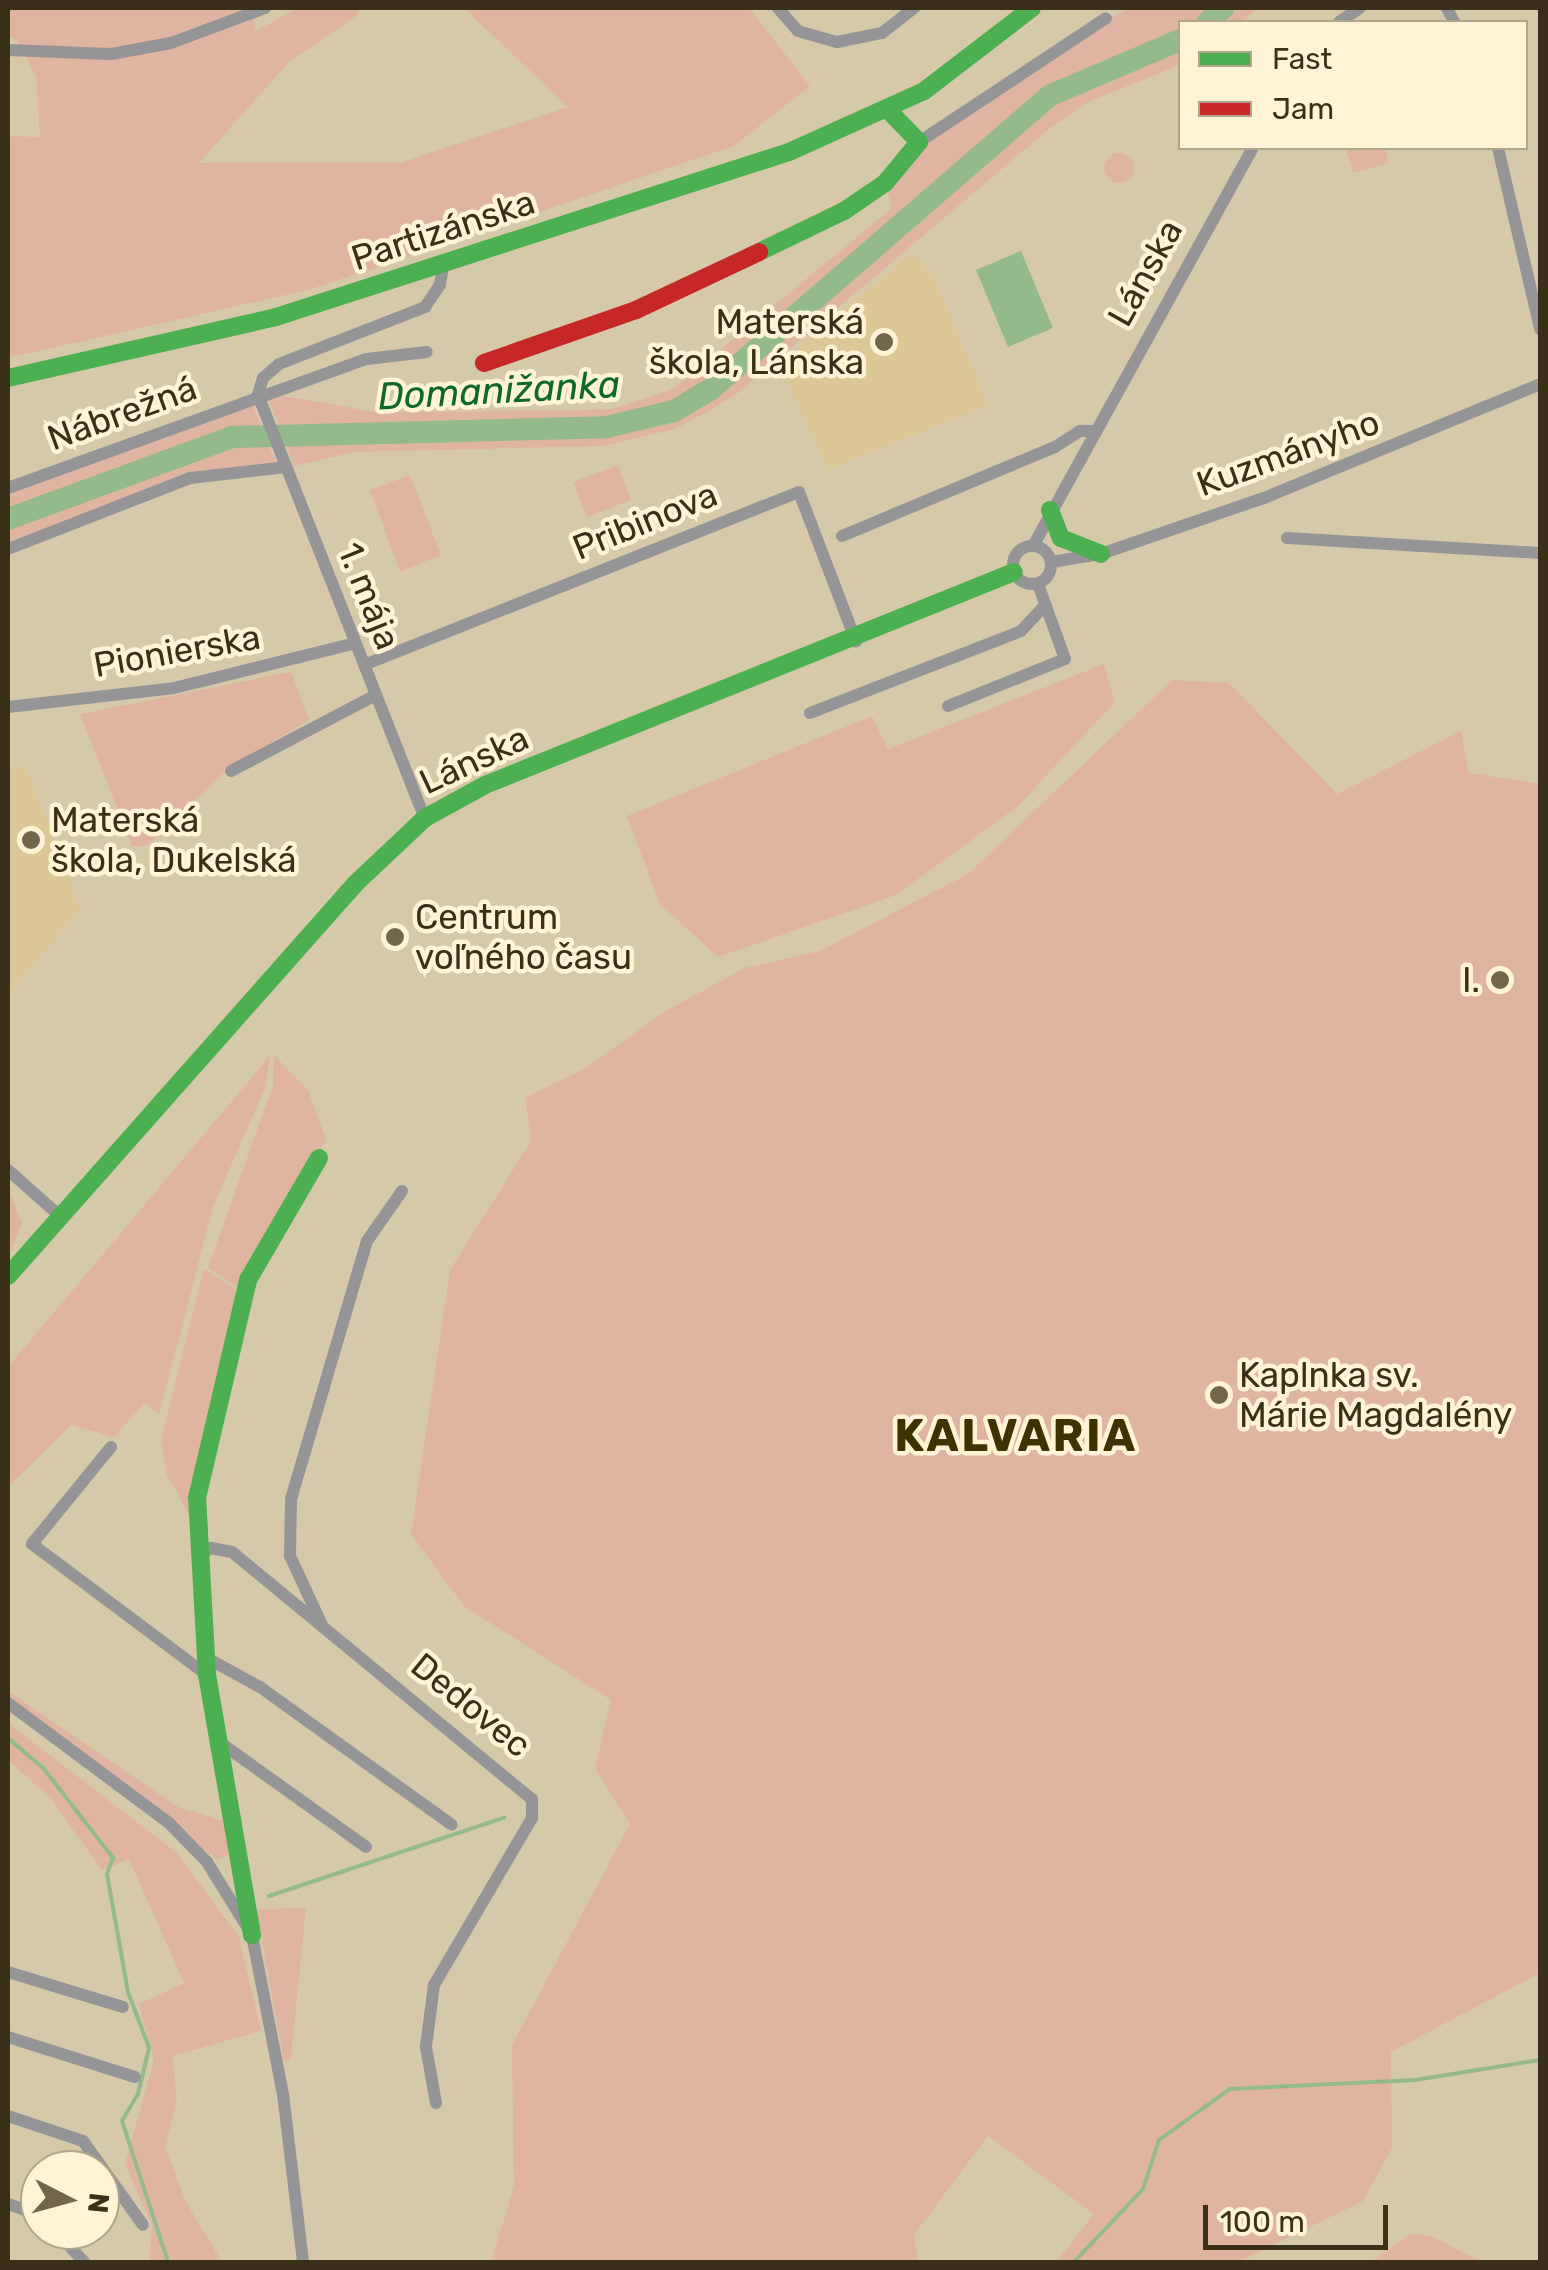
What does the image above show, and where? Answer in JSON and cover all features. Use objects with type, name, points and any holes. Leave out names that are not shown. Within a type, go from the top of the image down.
[{"type":"street","points":[[8,50],[111,54],[172,43],[265,8]]},
{"type":"street","points":[[778,8],[798,31],[837,42],[882,33],[914,8]]},
{"type":"street","name":"Partizánska","points":[[8,378],[192,339],[443,266],[788,152],[942,80],[1032,8]]},
{"type":"street","points":[[484,363],[636,310],[844,211],[885,184],[919,142],[1106,18]]},
{"type":"street","points":[[887,109],[919,142]]},
{"type":"street","name":"Lánska","points":[[1033,546],[1252,150]]},
{"type":"street","points":[[1498,150],[1540,329]]},
{"type":"street","points":[[258,395],[278,364],[425,307],[440,284],[443,266]]},
{"type":"street","name":"Nábrežná","points":[[8,488],[258,395],[367,360],[426,352]]},
{"type":"street","name":"Kuzmányho","points":[[1051,562],[1100,554],[1388,451],[1540,384]]},
{"type":"street","name":"1. mája","points":[[258,395],[425,818]]},
{"type":"street","points":[[842,536],[1055,448],[1080,431],[1094,430]]},
{"type":"street","points":[[8,548],[190,478],[286,468]]},
{"type":"street","name":"Pribinova","points":[[364,665],[799,492],[856,641]]},
{"type":"street","points":[[1050,510],[1060,538],[1100,554]]},
{"type":"street","points":[[1287,538],[1540,553]]},
{"type":"street","points":[[948,706],[1065,659],[1038,584],[1051,562],[1033,546],[1016,554],[1014,572],[1024,583],[1038,584]]},
{"type":"street","name":"Lánska","points":[[8,1276],[355,884],[425,818],[504,778],[856,641],[1014,572]]},
{"type":"street","points":[[810,714],[1021,631],[1045,605]]},
{"type":"street","name":"Pionierska","points":[[8,707],[72,705],[228,675],[356,644]]},
{"type":"street","points":[[231,771],[376,695]]},
{"type":"street","points":[[304,2262],[283,2094],[206,1666],[197,1498],[243,1294],[320,1158]]},
{"type":"street","points":[[8,1170],[60,1216]]},
{"type":"street","points":[[323,1627],[290,1556],[291,1499],[365,1249],[402,1190]]},
{"type":"street","points":[[111,1447],[32,1544],[206,1666],[260,1687],[452,1825]]},
{"type":"street","name":"Dedovec","points":[[197,1498],[203,1528],[534,1804],[526,1829],[436,1978],[426,2047],[436,2103]]},
{"type":"street","points":[[198,1556],[211,1548],[232,1552]]},
{"type":"street","points":[[8,1703],[168,1823],[207,1862],[252,1936]]},
{"type":"street","points":[[218,1741],[366,1847]]},
{"type":"street","points":[[207,1862],[232,1870],[240,1847]]},
{"type":"street","points":[[8,1972],[123,2007]]},
{"type":"street","points":[[8,2037],[135,2077]]},
{"type":"street","points":[[8,2116],[83,2142],[143,2225]]},
{"type":"shaded area","points":[[8,8],[251,8],[256,31],[298,8],[358,8],[358,15],[290,61],[199,163],[400,163],[568,107],[464,8],[749,8],[810,86],[734,146],[312,289],[8,358],[8,136],[40,137],[36,76],[16,39],[8,36]]},
{"type":"shaded area","points":[[1134,8],[1257,8],[1245,20],[1178,20],[1178,66],[1088,102],[1050,128],[738,393],[707,412],[675,429],[603,446],[354,452],[294,466],[266,393],[375,412],[553,411],[612,409],[673,389],[892,208],[885,183],[919,142],[1106,18]]},
{"type":"shaded area","points":[[1347,150],[1386,150],[1389,163],[1353,173]]},
{"type":"shaded area","points":[[1119,153],[1130,157],[1134,168],[1130,179],[1119,183],[1108,179],[1104,168],[1108,157]]},
{"type":"shaded area","points":[[1021,251],[1053,328],[1008,347],[976,270]]},
{"type":"shaded area","name":"Materská škola, Lánska","points":[[912,254],[934,277],[988,405],[829,469],[779,364]]},
{"type":"shaded area","points":[[250,398],[278,468],[190,478],[8,549],[8,488]]},
{"type":"shaded area","points":[[618,465],[631,500],[587,517],[573,482]]},
{"type":"shaded area","points":[[410,475],[441,555],[400,572],[370,490]]},
{"type":"shaded area","points":[[1104,664],[1115,702],[1017,807],[896,895],[718,957],[660,904],[627,816],[872,716],[888,749]]},
{"type":"shaded area","points":[[291,672],[309,720],[229,768],[146,846],[132,846],[80,714]]},
{"type":"shaded area","points":[[1172,680],[1229,683],[1337,794],[1461,731],[1469,773],[1540,784],[1540,1973],[1391,2052],[1392,2148],[1363,2201],[1238,2262],[1056,2262],[1094,2214],[988,2136],[914,2235],[918,2262],[491,2262],[514,2186],[512,2045],[630,1824],[595,1768],[611,1700],[464,1606],[411,1534],[450,1270],[531,1141],[525,1098],[586,1068],[662,1013],[745,968],[820,951],[968,874]]},
{"type":"shaded area","name":"Materská škola, Dukelská","points":[[25,765],[80,909],[8,994],[8,772]]},
{"type":"shaded area","points":[[274,1055],[308,1090],[326,1139],[241,1290],[208,1268],[273,1085]]},
{"type":"shaded area","points":[[270,1056],[266,1086],[213,1207],[159,1415],[145,1403],[114,1437],[71,1425],[8,1487],[8,1367]]},
{"type":"shaded area","points":[[8,1188],[22,1223],[8,1260]]},
{"type":"shaded area","points":[[204,1269],[243,1294],[195,1525],[167,1475],[161,1440]]},
{"type":"shaded area","points":[[8,1691],[178,1807],[223,1821],[231,1841],[227,1855],[218,1860],[8,1703]]},
{"type":"shaded area","points":[[8,1723],[177,1853],[239,1937],[261,2031],[172,2056],[177,2098],[165,2147],[186,2202],[222,2262],[149,2262],[152,2226],[125,2163],[154,2061],[139,2004],[184,1983],[129,1859],[102,1870],[50,1798],[8,1760]]},
{"type":"shaded area","points":[[306,1908],[291,2058],[284,2063],[256,1909]]},
{"type":"shaded area","points":[[1410,2234],[1431,2236],[1482,2262],[1371,2262]]},
{"type":"waterway","name":"Domanižanka","points":[[1210,20],[1223,8]]},
{"type":"waterway","name":"Domanižanka","points":[[8,519],[232,437],[606,427],[674,411],[711,389],[1051,95],[1178,41]]},
{"type":"waterway","points":[[8,1738],[44,1769],[113,1858],[107,1874],[128,1992],[149,2048],[138,2094],[122,2121],[168,2262]]},
{"type":"waterway","points":[[269,1896],[504,1818]]},
{"type":"waterway","points":[[1074,2262],[1143,2189],[1159,2140],[1230,2089],[1415,2080],[1540,2060]]},
{"type":"traffic: fast","points":[[8,378],[276,317],[789,152],[924,91],[1032,8]]},
{"type":"traffic: fast","points":[[759,252],[844,211],[885,183],[919,142],[887,109]]},
{"type":"traffic: fast","points":[[1050,510],[1061,538],[1101,554]]},
{"type":"traffic: fast","points":[[8,1276],[355,884],[425,818],[485,785],[1014,572]]},
{"type":"traffic: fast","points":[[252,1935],[207,1675],[197,1498],[248,1280],[319,1158]]},
{"type":"traffic: jam","points":[[484,363],[636,310],[759,252]]},
{"type":"place","name":"Materská škola, Lánska","points":[[884,342]]},
{"type":"place","name":"Materská škola, Dukelská","points":[[31,840]]},
{"type":"place","name":"Centrum voľného času","points":[[395,937]]},
{"type":"place","name":"I.","points":[[1500,980]]},
{"type":"place","name":"Kaplnka sv. Márie Magdalény","points":[[1219,1395]]},
{"type":"district","name":"KALVARIA","points":[[1016,1436]]}]
